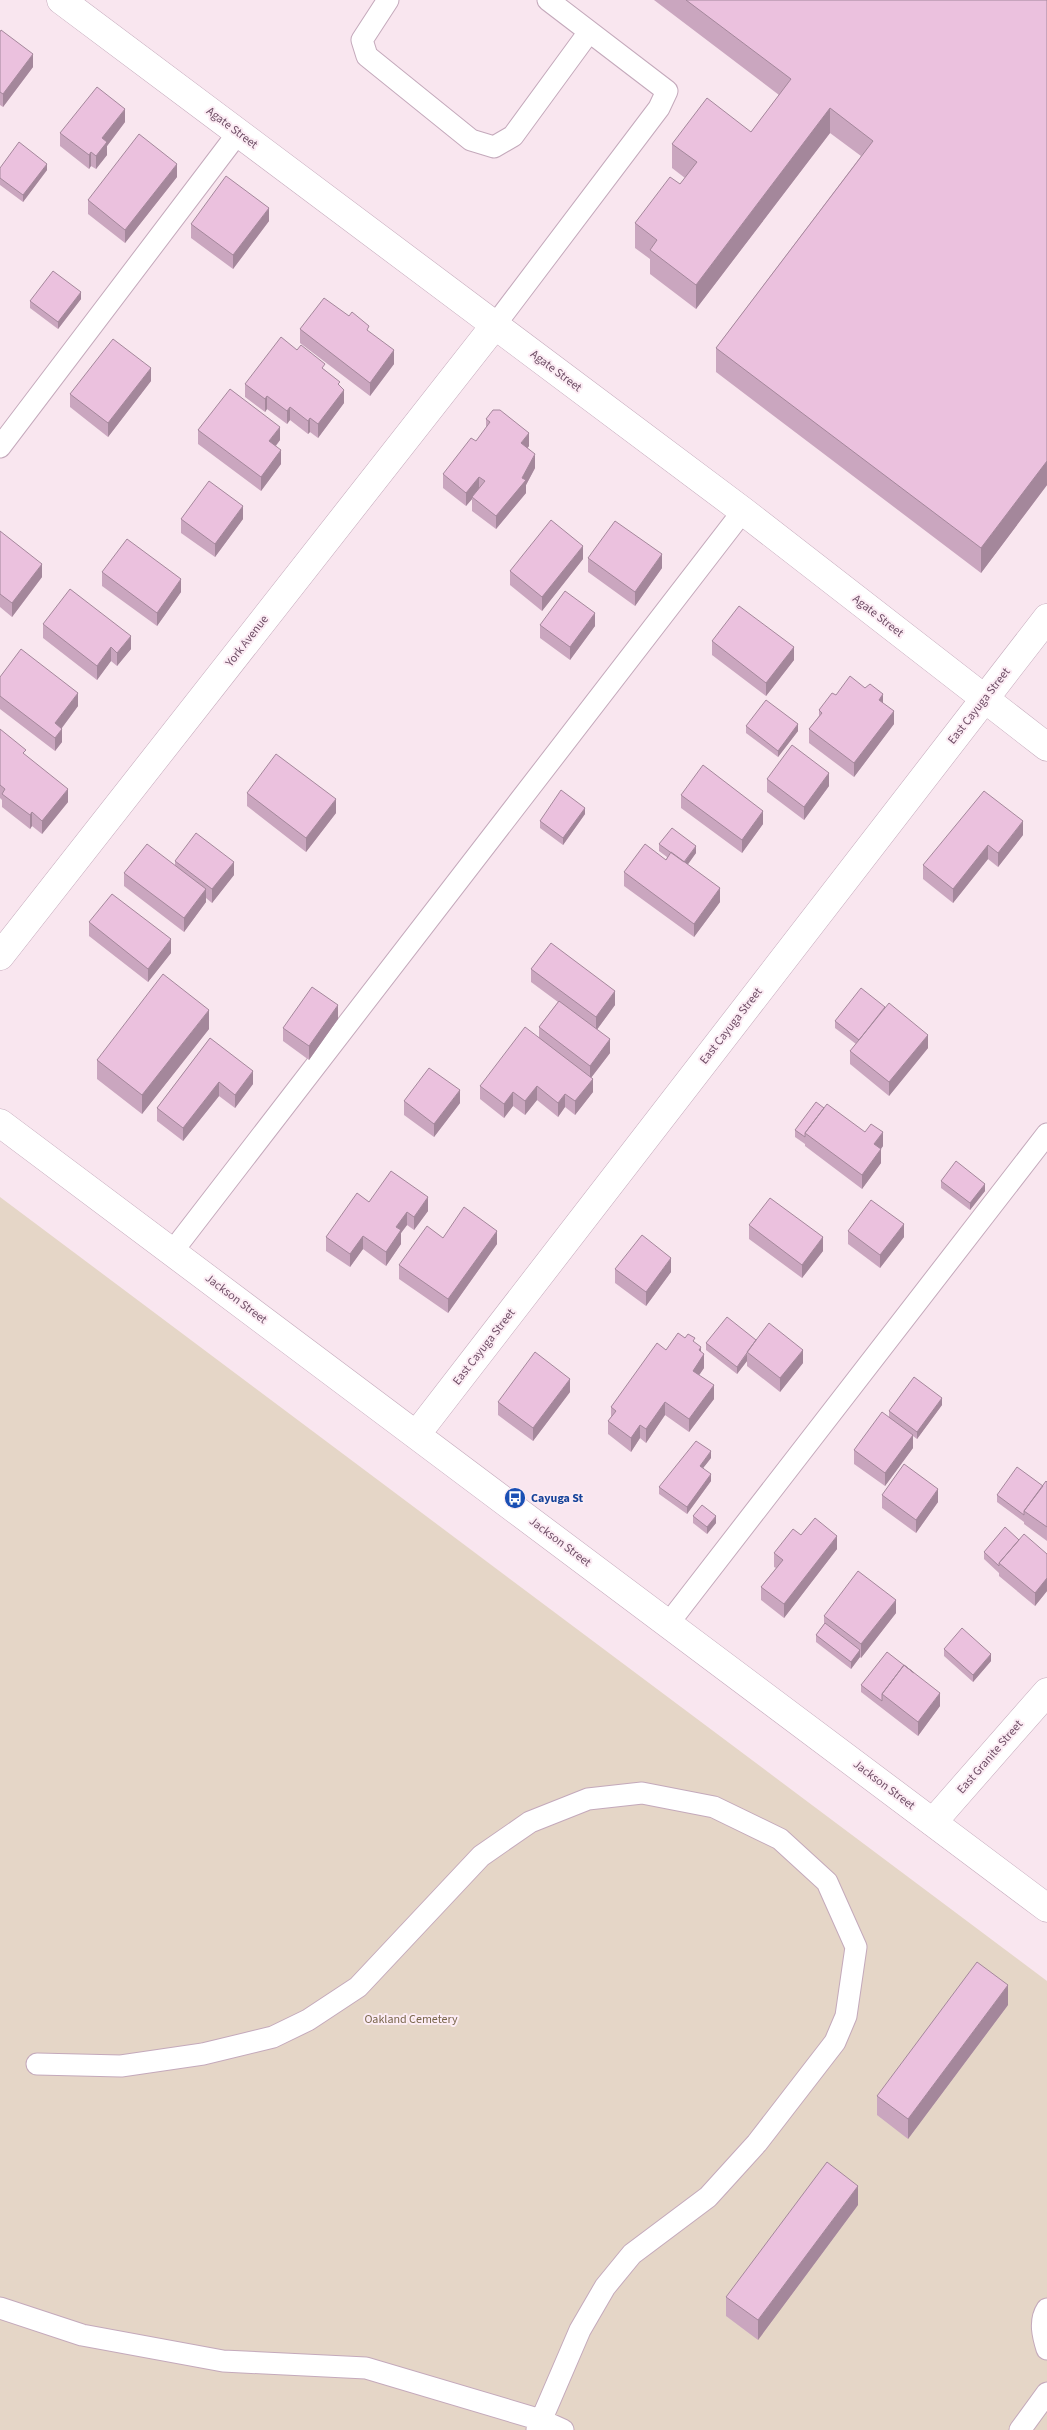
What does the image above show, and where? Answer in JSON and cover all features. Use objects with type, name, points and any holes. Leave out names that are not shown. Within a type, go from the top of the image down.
[{"type":"street","name":"Agate Street","points":[[61,0],[743,512],[1047,747]]},
{"type":"street","name":"York Avenue","points":[[0,956],[495,325]]},
{"type":"street","name":"East Cayuga Street","points":[[416,1434],[1047,618]]},
{"type":"street","name":"Jackson Street","points":[[0,1123],[1047,1908]]},
{"type":"street","name":"East Granite Street","points":[[933,1822],[1047,1692]]},
{"type":"lane","points":[[388,0],[362,40],[367,56],[471,140],[494,147],[513,136],[589,32]]},
{"type":"lane","points":[[495,325],[659,108],[667,91],[548,0]]},
{"type":"lane","points":[[0,447],[238,133]]},
{"type":"lane","points":[[172,1252],[743,512]]},
{"type":"lane","points":[[668,1624],[1047,1134]]},
{"type":"lane","points":[[37,2064],[121,2066],[203,2054],[273,2038],[308,2020],[358,1987],[481,1856],[530,1822],[588,1799],[642,1794],[714,1807],[780,1839],[827,1882],[856,1947],[846,2016],[836,2042],[757,2143],[708,2197],[632,2254],[605,2287],[580,2330],[539,2425]]},
{"type":"lane","points":[[0,2308],[82,2335],[223,2361],[366,2368],[539,2425],[563,2430]]},
{"type":"lane","points":[[1047,2309],[1043,2316],[1043,2336],[1047,2350]]},
{"type":"lane","points":[[1020,2430],[1047,2393]]},
{"type":"green space","name":"Oakland Cemetery","points":[[0,1197],[1047,1981],[1047,2430],[0,2430]]},
{"type":"building","points":[[686,0],[1047,0],[1047,461],[981,548],[716,348],[873,141],[830,108],[696,285],[650,250],[657,240],[635,223],[670,177],[680,184],[697,162],[672,144],[707,98],[751,132],[791,79]]},
{"type":"building","points":[[1,30],[33,54],[3,94],[0,92]]},
{"type":"building","points":[[97,87],[125,109],[102,138],[107,142],[96,156],[91,152],[89,155],[60,133]]},
{"type":"building","points":[[139,134],[177,164],[125,230],[88,200]]},
{"type":"building","points":[[19,142],[47,164],[23,195],[0,178],[0,168]]},
{"type":"building","points":[[226,176],[269,208],[233,255],[191,224]]},
{"type":"building","points":[[53,271],[81,292],[58,322],[30,301]]},
{"type":"building","points":[[324,298],[349,316],[352,312],[369,326],[367,330],[394,350],[370,383],[300,329]]},
{"type":"building","points":[[281,337],[297,350],[301,345],[325,364],[322,368],[340,382],[338,384],[344,390],[318,424],[310,418],[308,421],[290,407],[287,411],[267,396],[265,399],[245,384]]},
{"type":"building","points":[[113,339],[151,368],[108,423],[70,394]]},
{"type":"building","points":[[230,389],[280,427],[269,441],[281,450],[261,477],[198,430]]},
{"type":"building","points":[[493,410],[500,410],[529,433],[521,443],[535,454],[522,478],[526,480],[496,516],[472,497],[485,481],[479,477],[466,493],[443,474],[471,438],[476,441],[490,422],[486,419]]},
{"type":"building","points":[[209,481],[243,506],[215,544],[181,519]]},
{"type":"building","points":[[551,520],[583,546],[542,597],[510,571]]},
{"type":"building","points":[[615,521],[662,554],[635,592],[588,558]]},
{"type":"building","points":[[0,531],[42,564],[12,603],[0,594]]},
{"type":"building","points":[[127,539],[181,579],[157,613],[102,572]]},
{"type":"building","points":[[70,589],[131,636],[117,653],[111,647],[97,666],[43,624]]},
{"type":"building","points":[[565,591],[595,613],[570,647],[540,625]]},
{"type":"building","points":[[739,606],[794,647],[766,683],[712,641]]},
{"type":"building","points":[[21,649],[78,693],[55,723],[62,729],[55,738],[0,696],[0,677]]},
{"type":"building","points":[[850,676],[865,688],[870,684],[883,694],[879,700],[894,711],[854,763],[809,729],[822,713],[819,710],[832,693],[836,695]]},
{"type":"building","points":[[766,700],[798,724],[778,751],[746,726]]},
{"type":"building","points":[[0,729],[26,750],[23,753],[68,789],[42,821],[32,812],[30,815],[2,794],[5,789],[0,785]]},
{"type":"building","points":[[792,745],[829,773],[804,807],[767,779]]},
{"type":"building","points":[[276,754],[336,799],[306,838],[247,793]]},
{"type":"building","points":[[703,765],[763,811],[742,840],[681,795]]},
{"type":"building","points":[[561,790],[585,808],[563,838],[540,821]]},
{"type":"building","points":[[984,791],[1023,821],[998,853],[988,845],[953,889],[923,865]]},
{"type":"building","points":[[672,828],[696,846],[684,862],[659,844]]},
{"type":"building","points":[[196,833],[234,862],[212,889],[175,861]]},
{"type":"building","points":[[147,844],[206,889],[184,918],[124,873]]},
{"type":"building","points":[[645,844],[666,860],[671,852],[720,888],[694,924],[624,872]]},
{"type":"building","points":[[112,894],[171,939],[148,969],[89,922]]},
{"type":"building","points":[[551,943],[615,991],[596,1017],[531,969]]},
{"type":"building","points":[[163,974],[209,1010],[142,1095],[97,1060]]},
{"type":"building","points":[[312,987],[338,1005],[309,1046],[283,1028]]},
{"type":"building","points":[[861,988],[885,1007],[859,1040],[835,1021]]},
{"type":"building","points":[[559,1001],[610,1039],[590,1066],[539,1027]]},
{"type":"building","points":[[889,1003],[928,1035],[889,1082],[850,1051]]},
{"type":"building","points":[[525,1027],[593,1079],[575,1101],[565,1094],[558,1103],[537,1086],[525,1101],[513,1092],[504,1104],[480,1086]]},
{"type":"building","points":[[210,1038],[253,1071],[235,1095],[219,1082],[183,1128],[157,1108]]},
{"type":"building","points":[[429,1068],[460,1090],[434,1124],[404,1101]]},
{"type":"building","points":[[816,1102],[824,1108],[805,1133],[805,1137],[795,1130]]},
{"type":"building","points":[[827,1104],[865,1132],[871,1124],[883,1132],[874,1144],[881,1149],[862,1175],[805,1133]]},
{"type":"building","points":[[956,1161],[985,1184],[970,1203],[941,1181]]},
{"type":"building","points":[[391,1171],[428,1197],[414,1217],[407,1212],[396,1227],[401,1230],[386,1252],[363,1236],[350,1254],[326,1237],[357,1193],[369,1202]]},
{"type":"building","points":[[770,1198],[823,1237],[802,1265],[749,1225]]},
{"type":"building","points":[[871,1200],[904,1224],[880,1255],[848,1231]]},
{"type":"building","points":[[464,1207],[497,1231],[448,1299],[399,1265],[427,1226],[443,1238]]},
{"type":"building","points":[[642,1235],[671,1258],[646,1292],[615,1269]]},
{"type":"building","points":[[727,1317],[756,1340],[737,1367],[706,1343]]},
{"type":"building","points":[[769,1323],[803,1350],[780,1378],[747,1352]]},
{"type":"building","points":[[678,1333],[685,1338],[688,1334],[695,1338],[693,1341],[701,1347],[699,1350],[704,1354],[693,1371],[714,1385],[689,1419],[665,1402],[646,1429],[640,1425],[631,1438],[608,1421],[616,1411],[611,1407],[657,1343],[666,1350]]},
{"type":"building","points":[[535,1352],[570,1379],[533,1428],[498,1402]]},
{"type":"building","points":[[914,1377],[942,1398],[917,1432],[889,1411]]},
{"type":"building","points":[[882,1412],[913,1435],[885,1473],[854,1450]]},
{"type":"building","points":[[696,1441],[711,1451],[700,1466],[711,1474],[687,1507],[659,1487]]},
{"type":"building","points":[[904,1464],[938,1489],[916,1520],[882,1495]]},
{"type":"building","points":[[1017,1467],[1043,1486],[1024,1511],[1024,1515],[997,1495]]},
{"type":"building","points":[[1047,1482],[1047,1527],[1024,1511]]},
{"type":"building","points":[[702,1505],[716,1516],[707,1527],[693,1516]]},
{"type":"building","points":[[815,1518],[837,1536],[784,1604],[761,1587],[783,1560],[774,1553],[793,1529],[801,1535]]},
{"type":"building","points":[[1005,1527],[1019,1540],[999,1563],[999,1566],[984,1552]]},
{"type":"building","points":[[1024,1534],[1047,1554],[1047,1578],[1035,1593],[999,1563]]},
{"type":"building","points":[[858,1571],[896,1600],[861,1644],[824,1616]]},
{"type":"building","points":[[825,1623],[860,1650],[851,1662],[816,1635]]},
{"type":"building","points":[[962,1628],[991,1654],[973,1675],[944,1649]]},
{"type":"building","points":[[887,1652],[904,1665],[882,1694],[882,1701],[861,1685]]},
{"type":"building","points":[[904,1665],[940,1693],[918,1722],[882,1694]]},
{"type":"building","points":[[977,1962],[1008,1985],[908,2119],[877,2096]]},
{"type":"building","points":[[827,2162],[858,2186],[758,2320],[726,2297]]},
{"type":"place","name":"Cayuga St","points":[[515,1498]]}]
